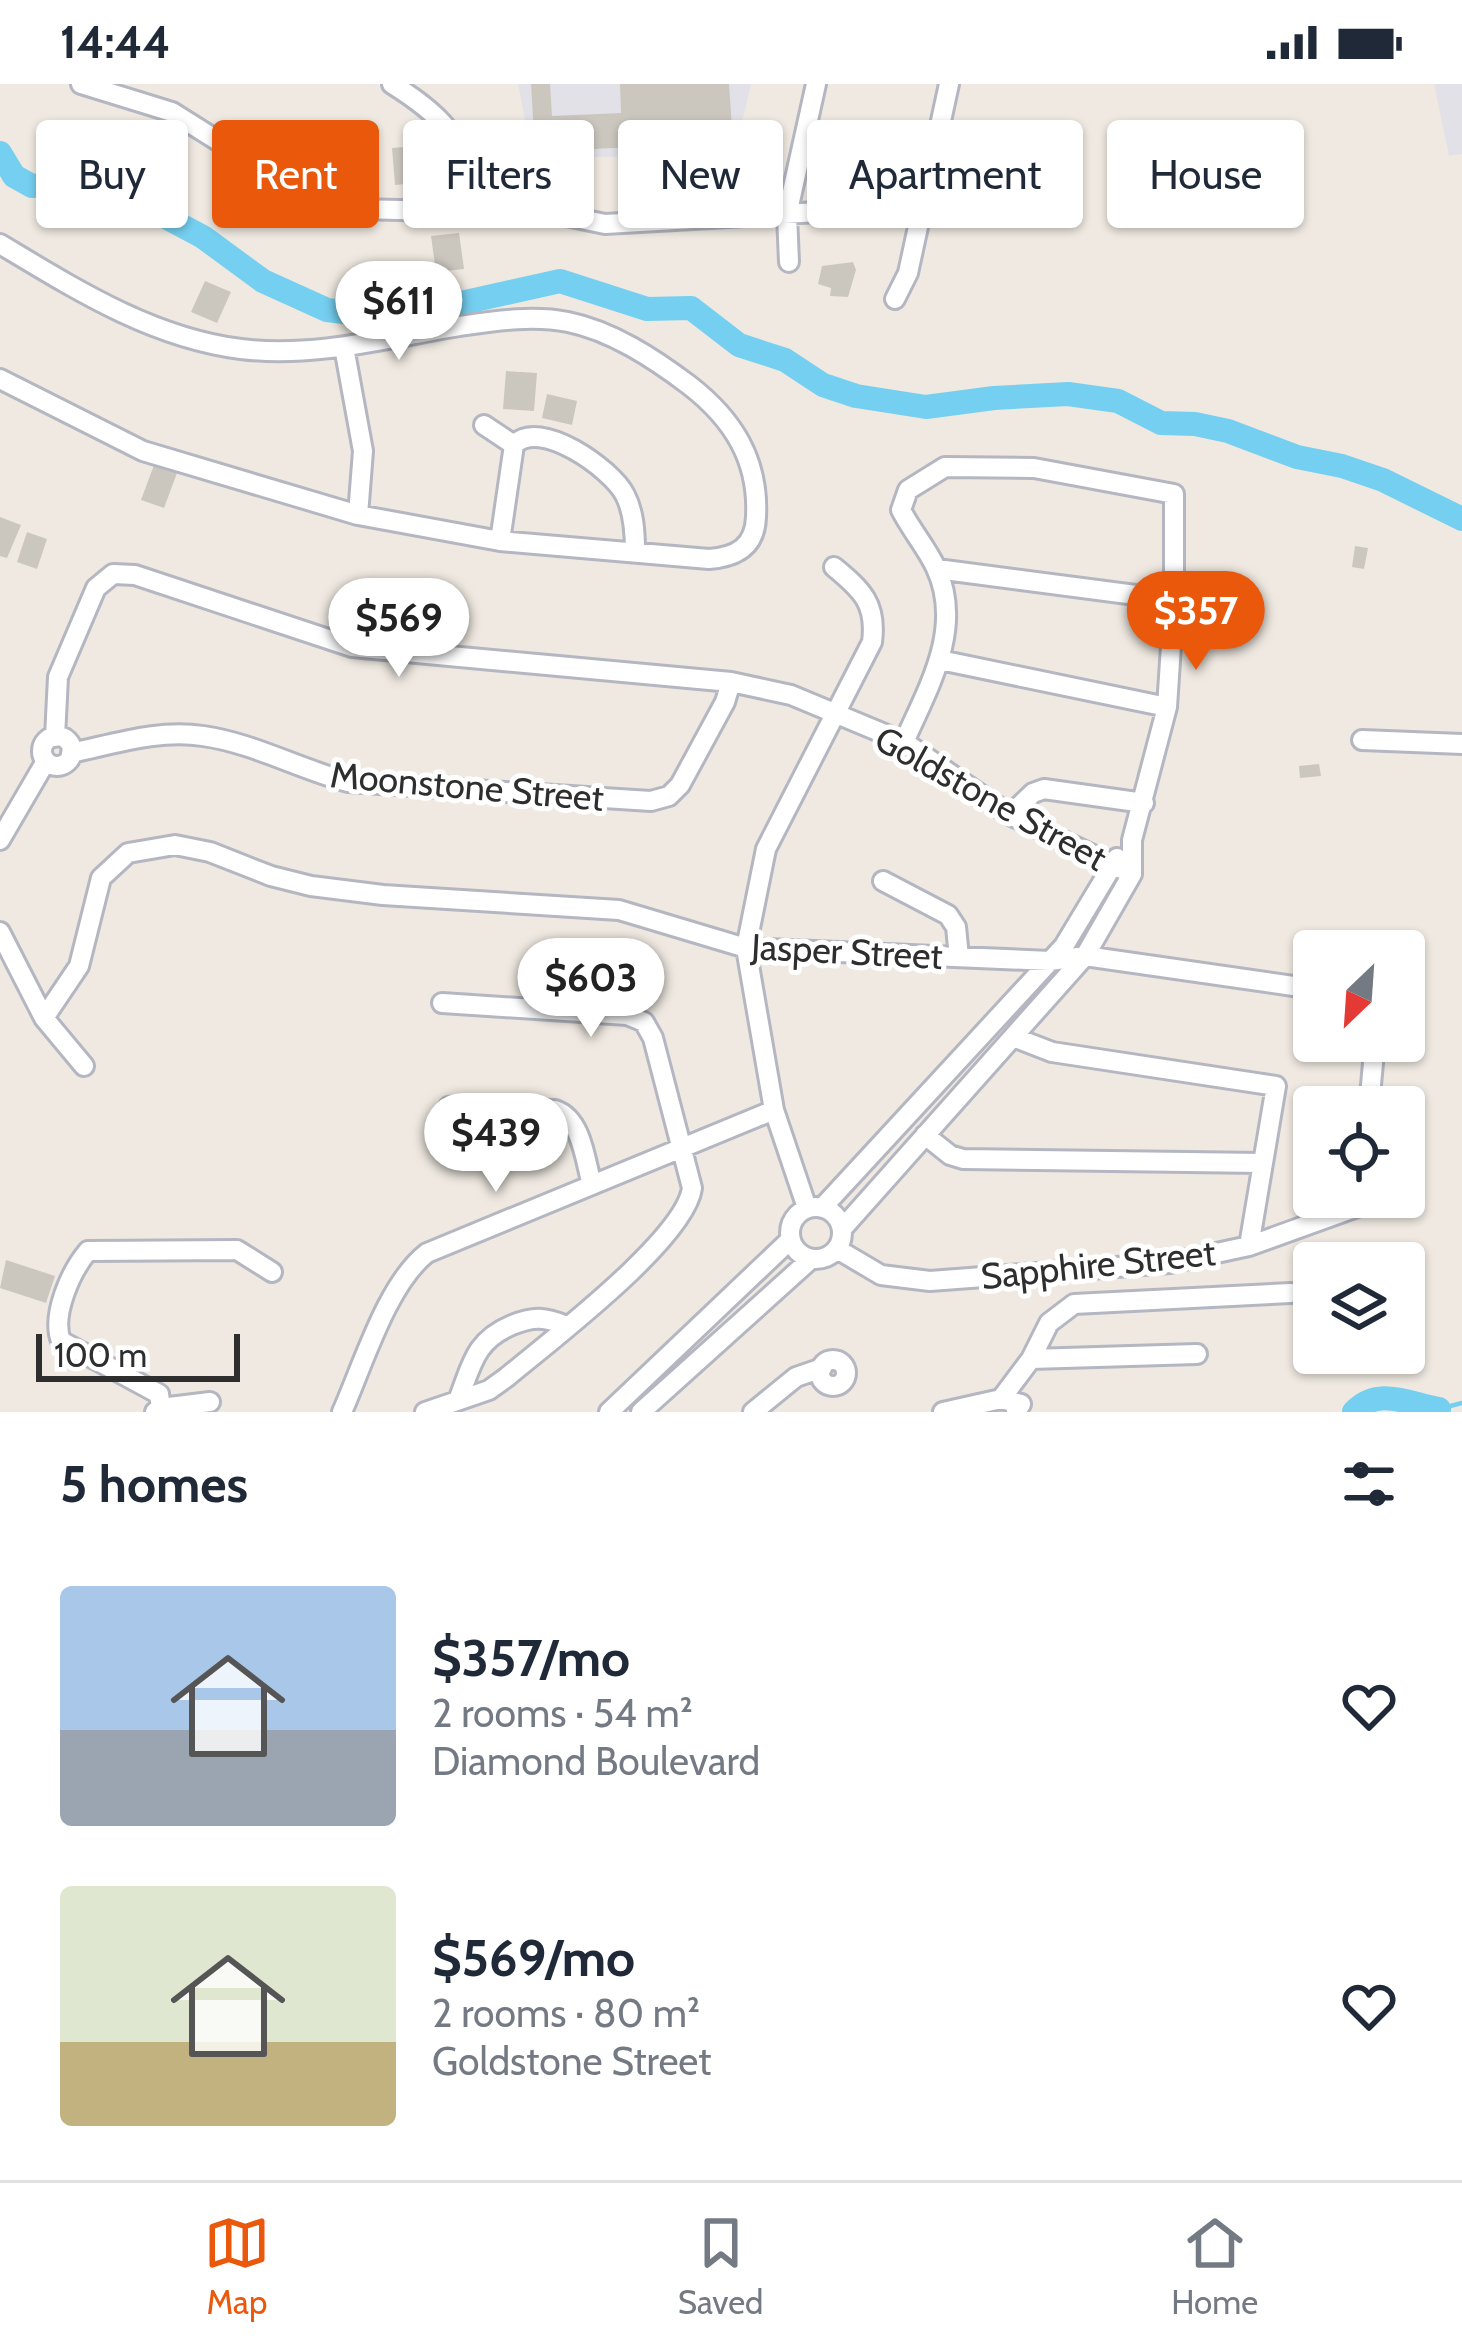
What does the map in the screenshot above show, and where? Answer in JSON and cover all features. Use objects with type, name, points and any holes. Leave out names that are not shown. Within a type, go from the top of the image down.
[{"type":"street","points":[[81,84],[172,112],[288,185],[332,204],[403,210]]},
{"type":"street","points":[[392,84],[440,120]]},
{"type":"street","points":[[789,262],[787,215],[816,84]]},
{"type":"street","points":[[942,120],[949,84]]},
{"type":"street","points":[[594,222],[807,214]]},
{"type":"street","points":[[896,299],[919,228]]},
{"type":"street","points":[[0,244],[95,302],[203,342],[244,350],[344,346],[477,323],[541,318],[570,322],[623,343],[697,391],[742,441],[754,478],[757,520],[751,556],[709,559],[500,541],[358,515],[142,452],[0,379]]},
{"type":"street","points":[[344,346],[363,451],[358,515]]},
{"type":"street","points":[[484,425],[514,445]]},
{"type":"street","points":[[500,541],[514,445],[520,438],[543,437],[608,473],[628,499],[635,552]]},
{"type":"street","points":[[790,1240],[799,1253],[811,1259],[826,1258],[837,1250],[842,1228],[1085,956],[1132,874],[1132,840],[1167,707],[1174,494],[1034,468],[945,467],[908,490],[901,510],[937,568],[947,616],[940,661],[904,742]]},
{"type":"street","points":[[834,567],[865,592],[875,617],[872,642],[766,849],[746,949],[774,1110],[815,1208],[835,1216],[842,1228]]},
{"type":"street","points":[[937,568],[1174,600]]},
{"type":"street","name":"Goldstone Street","points":[[55,737],[58,676],[96,588],[113,574],[135,575],[352,646],[731,682],[791,695],[904,742],[1010,815],[1132,874]]},
{"type":"street","points":[[940,661],[1167,707]]},
{"type":"street","name":"Moonstone Street","points":[[71,753],[157,734],[200,735],[241,744],[305,771],[348,782],[651,801],[669,796],[680,785],[731,682]]},
{"type":"street","points":[[55,737],[68,741],[71,753],[64,764],[52,765],[42,749],[55,737]]},
{"type":"street","points":[[1362,740],[1462,744]]},
{"type":"street","points":[[0,840],[46,761]]},
{"type":"street","points":[[1010,815],[1044,789],[1144,803]]},
{"type":"street","points":[[609,1412],[790,1240],[795,1217],[815,1208],[1064,946],[1111,866],[1132,840]]},
{"type":"street","name":"Jasper Street","points":[[44,1018],[79,967],[101,878],[128,853],[175,845],[311,886],[619,910],[746,949],[1050,961],[1085,956],[1293,986]]},
{"type":"street","points":[[884,881],[948,915],[956,927],[959,957]]},
{"type":"street","points":[[0,932],[44,1018],[84,1066]]},
{"type":"street","points":[[425,1412],[489,1390],[507,1377],[626,1275],[685,1210],[692,1188],[653,1038],[644,1022],[627,1015],[442,1003]]},
{"type":"street","points":[[1013,1037],[1052,1052],[1276,1086],[1249,1246]]},
{"type":"street","points":[[449,1106],[566,1114],[575,1126],[592,1185]]},
{"type":"street","points":[[342,1412],[397,1290],[412,1264],[427,1253],[774,1110]]},
{"type":"street","points":[[925,1135],[963,1159],[1263,1163]]},
{"type":"street","name":"Sapphire Street","points":[[837,1250],[881,1275],[930,1281],[1171,1263],[1249,1246],[1320,1218]]},
{"type":"street","points":[[210,1402],[158,1410],[159,1394],[61,1340],[56,1328],[76,1265],[88,1251],[237,1250],[272,1272]]},
{"type":"street","points":[[641,1412],[811,1259]]},
{"type":"street","points":[[943,1412],[1009,1406],[1049,1323],[1074,1304],[1291,1293]]},
{"type":"street","points":[[458,1400],[476,1353],[492,1334],[534,1316],[567,1326]]},
{"type":"street","points":[[1031,1359],[1197,1354]]},
{"type":"street","points":[[753,1412],[796,1377],[822,1368]]},
{"type":"shaded area","points":[[518,84],[751,84],[743,120],[618,120],[618,156],[594,157],[594,120],[525,120]]},
{"type":"shaded area","points":[[1434,84],[1462,84],[1462,154],[1449,156]]},
{"type":"building","points":[[531,84],[550,84],[552,116],[621,113],[620,84],[729,84],[731,120],[618,120],[618,148],[594,149],[594,120],[533,120]]},
{"type":"building","points":[[403,147],[403,184],[395,185],[392,148]]},
{"type":"building","points":[[459,233],[464,269],[436,272],[431,236]]},
{"type":"building","points":[[853,262],[856,270],[848,297],[830,296],[831,288],[818,284],[822,266]]},
{"type":"building","points":[[205,281],[231,292],[217,323],[191,312]]},
{"type":"building","points":[[506,371],[537,373],[534,411],[503,409]]},
{"type":"building","points":[[547,394],[577,401],[572,425],[542,418]]},
{"type":"building","points":[[154,465],[177,473],[164,508],[141,500]]},
{"type":"building","points":[[0,517],[21,525],[7,558],[0,556]]},
{"type":"building","points":[[27,532],[47,539],[37,569],[17,562]]},
{"type":"building","points":[[1355,546],[1368,548],[1364,569],[1352,567]]},
{"type":"building","points":[[1319,764],[1321,776],[1300,778],[1299,766]]},
{"type":"building","points":[[6,1260],[55,1276],[46,1303],[0,1288]]},
{"type":"waterway","points":[[0,153],[14,176],[32,186],[98,181],[203,237],[263,281],[327,310],[394,318],[560,281],[647,309],[691,308],[739,345],[785,360],[823,385],[856,396],[926,407],[1068,394],[1118,401],[1161,423],[1228,431],[1297,457],[1383,480],[1462,519]]},
{"type":"waterway","points":[[1354,1412],[1384,1398],[1439,1409]]},
{"type":"waterway","points":[[1439,1409],[1462,1403]]}]
